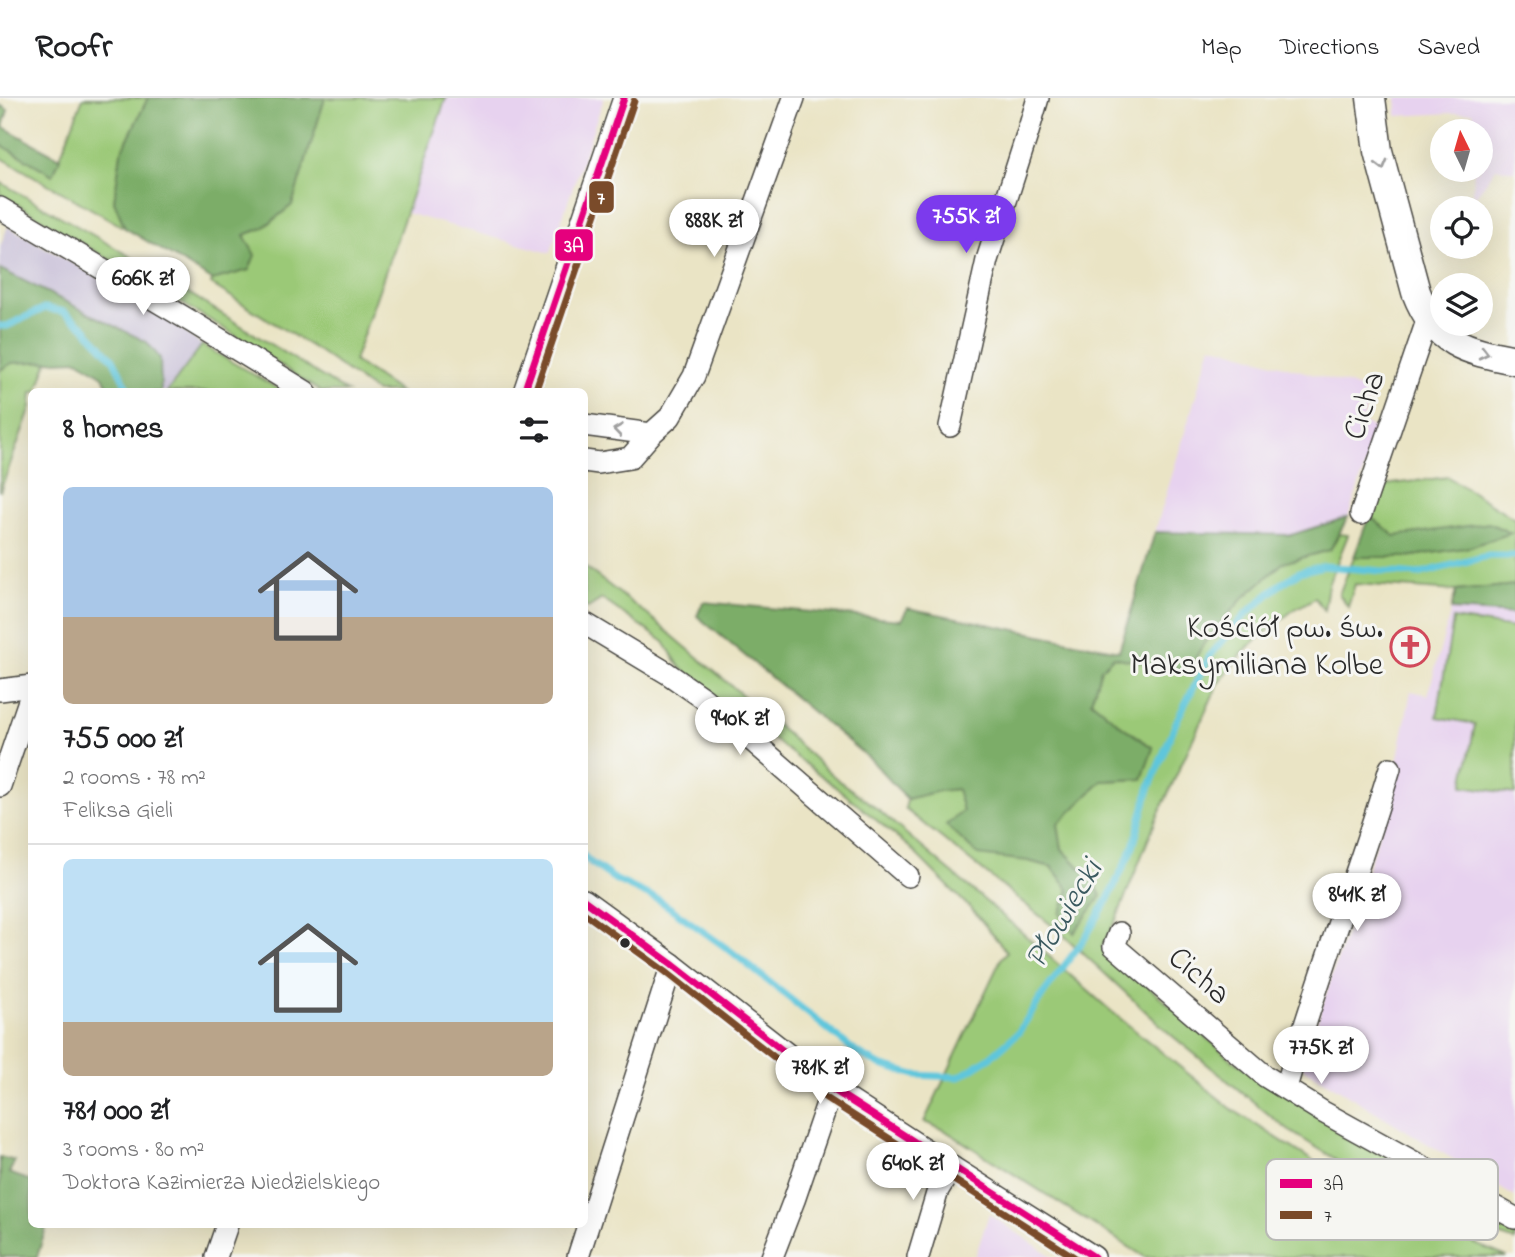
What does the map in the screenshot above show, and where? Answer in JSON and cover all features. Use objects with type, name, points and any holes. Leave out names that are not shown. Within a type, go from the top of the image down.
[{"type":"street","points":[[525,388],[624,98]]},
{"type":"street","points":[[588,462],[599,463],[630,458],[670,417],[694,376],[794,98]]},
{"type":"street","points":[[950,426],[987,260],[1038,98]]},
{"type":"street","points":[[1371,98],[1378,151],[1416,292],[1428,318],[1443,335],[1475,352],[1515,360]]},
{"type":"street","points":[[0,208],[299,388]]},
{"type":"street","name":"Cicha","points":[[1362,514],[1428,318]]},
{"type":"street","points":[[588,426],[651,434]]},
{"type":"street","points":[[588,624],[703,698],[908,876]]},
{"type":"street","points":[[0,690],[28,686]]},
{"type":"street","points":[[0,786],[28,704]]},
{"type":"street","points":[[1286,1088],[1303,1026],[1390,768]]},
{"type":"street","points":[[588,903],[832,1088],[1094,1257]]},
{"type":"street","name":"Cicha","points":[[1119,933],[1114,946],[1265,1076],[1408,1159]]},
{"type":"street","points":[[588,1226],[672,964]]},
{"type":"street","points":[[772,1257],[832,1088]]},
{"type":"street","points":[[918,1257],[938,1190],[952,1167]]},
{"type":"street","name":"Cicha","points":[[1498,1209],[1515,1218]]},
{"type":"street","points":[[216,1257],[226,1228]]},
{"type":"street","points":[[578,1257],[587,1228]]},
{"type":"shaded area","points":[[446,98],[604,98],[550,253],[406,213]]},
{"type":"shaded area","points":[[1397,98],[1515,98],[1515,171],[1496,168],[1493,172],[1493,119],[1473,119],[1473,112],[1397,116]]},
{"type":"shaded area","points":[[1474,182],[1486,182],[1476,196],[1473,195]]},
{"type":"shaded area","points":[[8,226],[159,313],[202,345],[170,388],[161,388],[160,359],[147,342],[0,269],[0,247]]},
{"type":"shaded area","points":[[1211,345],[1371,391],[1362,423],[1378,429],[1348,517],[1291,535],[1155,532]]},
{"type":"shaded area","points":[[1451,610],[1515,614],[1515,1197],[1498,1187],[1498,1159],[1453,1159],[1302,1067],[1389,803],[1411,691],[1428,695]]},
{"type":"shaded area","points":[[989,1214],[1053,1257],[975,1257]]},
{"type":"green space","points":[[83,98],[148,98],[121,153],[114,201],[125,228],[0,157],[0,144],[53,175]]},
{"type":"green space","points":[[148,98],[325,98],[292,205],[263,228],[244,235],[255,255],[249,270],[212,280],[125,228],[114,201],[121,153]]},
{"type":"green space","points":[[325,98],[446,98],[354,361],[394,388],[370,388],[320,352],[211,284],[212,280],[249,270],[244,235],[263,228],[292,205]]},
{"type":"green space","points":[[0,105],[8,110],[3,127],[60,158],[53,175],[0,144]]},
{"type":"green space","points":[[0,182],[126,254],[341,388],[315,388],[230,332],[0,194]]},
{"type":"green space","points":[[0,269],[147,342],[160,358],[161,388],[109,388],[103,376],[78,360],[12,363],[0,370]]},
{"type":"green space","points":[[202,345],[277,388],[170,388]]},
{"type":"green space","points":[[48,360],[38,388],[28,388],[28,415],[0,492],[0,370],[12,363]]},
{"type":"green space","points":[[1448,477],[1515,519],[1515,585],[1456,591],[1355,584],[1348,607],[1339,594],[1354,557],[1407,557],[1470,547],[1395,536],[1369,516],[1385,485]]},
{"type":"green space","points":[[1369,516],[1395,536],[1489,523],[1511,533],[1470,547],[1407,557],[1354,557]]},
{"type":"green space","points":[[1348,517],[1330,550],[1283,563],[1242,599],[1204,643],[1188,671],[1113,657],[1101,669],[1091,701],[1153,748],[1142,779],[1102,781],[1058,824],[1062,849],[1095,883],[1101,896],[1074,933],[1060,914],[1069,890],[1052,867],[978,855],[946,825],[963,811],[957,789],[907,799],[872,761],[697,616],[703,602],[901,620],[908,608],[1119,651],[1155,532],[1291,535]]},
{"type":"green space","points":[[1339,534],[1348,535],[1328,585],[1324,610],[1315,598],[1292,611],[1248,647],[1219,682],[1156,820],[1116,920],[1102,946],[1232,1060],[1398,1159],[1335,1159],[1288,1130],[1170,1034],[1059,931],[905,809],[907,799],[958,789],[963,811],[947,824],[1028,861],[1052,867],[1069,890],[1060,914],[1074,932],[1095,883],[1062,849],[1057,824],[1102,781],[1142,779],[1153,748],[1091,701],[1101,669],[1113,657],[1188,671],[1204,643],[1242,599],[1283,562],[1330,550]]},
{"type":"green space","points":[[588,569],[649,616],[1111,1011],[1233,1110],[1310,1159],[1266,1159],[1266,1240],[1466,1240],[1507,1257],[1145,1257],[944,1130],[924,1122],[1001,959],[1007,952],[976,914],[909,847],[841,791],[714,697],[680,667],[664,642],[602,599],[588,608]]},
{"type":"green space","points":[[1515,585],[1515,614],[1451,610],[1456,591]]},
{"type":"green space","points":[[1453,619],[1515,628],[1515,794],[1463,786],[1475,724],[1437,717]]},
{"type":"green space","points":[[0,1157],[15,1161],[9,1173],[28,1180],[28,1228],[46,1228],[37,1257],[0,1257]]},
{"type":"green space","points":[[1498,1219],[1515,1229],[1515,1241],[1498,1235]]},
{"type":"waterway","name":"Płowiecki","points":[[0,326],[7,326],[45,308],[64,312],[84,327],[113,359],[128,388]]},
{"type":"waterway","name":"Płowiecki","points":[[588,860],[616,880],[659,900],[732,952],[856,1052],[880,1065],[915,1075],[959,1077],[989,1058],[1018,1033],[1085,938],[1107,901],[1133,847],[1149,789],[1177,720],[1209,657],[1246,614],[1299,572],[1323,566],[1418,574],[1487,556],[1515,556]]},
{"type":"transit line","name":"3A","points":[[525,388],[624,98]]},
{"type":"transit line","name":"7","points":[[536,388],[634,101]]},
{"type":"transit line","name":"3A","points":[[588,903],[672,964],[832,1089],[1094,1257]]},
{"type":"transit line","name":"7","points":[[588,916],[666,972],[826,1098],[1074,1257]]},
{"type":"place","name":"Kościół pw. św. Maksymiliana Kolbe","points":[[1410,647]]}]
